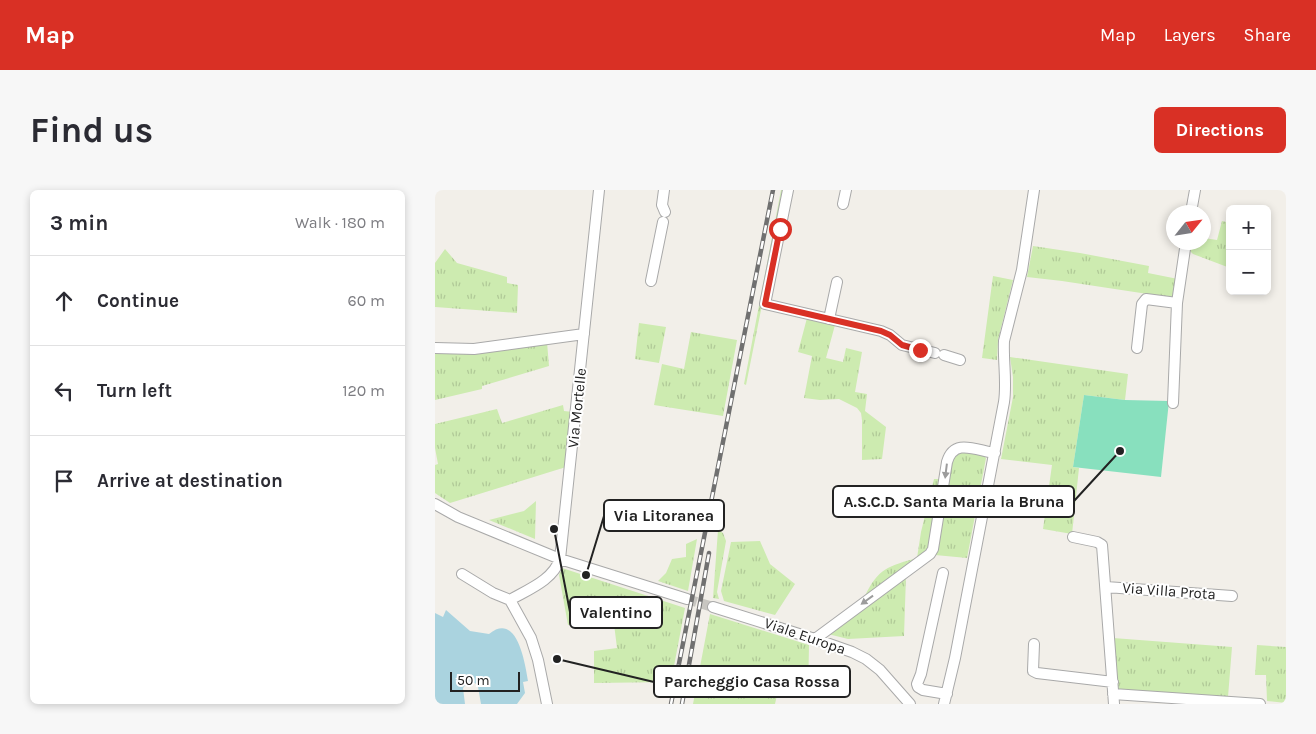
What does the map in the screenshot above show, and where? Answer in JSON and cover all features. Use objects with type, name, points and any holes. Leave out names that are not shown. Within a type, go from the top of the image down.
[{"type":"street","name":"Via Mortelle","points":[[510,600],[546,579],[555,571],[560,559],[599,190]]},
{"type":"street","points":[[651,281],[664,217],[662,205],[665,190]]},
{"type":"street","points":[[788,190],[765,304],[881,331],[890,335],[902,345],[960,360]]},
{"type":"street","points":[[843,204],[846,190]]},
{"type":"street","points":[[943,573],[921,674],[917,684],[918,687],[945,701],[995,453],[1006,387],[1004,341],[1022,270],[1034,190]]},
{"type":"street","points":[[1192,205],[1195,190]]},
{"type":"street","points":[[1173,402],[1177,303],[1186,250]]},
{"type":"street","points":[[829,319],[837,282]]},
{"type":"street","points":[[1137,348],[1142,304],[1146,300],[1177,303]]},
{"type":"street","points":[[435,348],[474,349],[584,334]]},
{"type":"street","points":[[815,638],[930,554],[933,549],[947,462],[949,454],[953,449],[961,447],[995,453]]},
{"type":"street","points":[[435,504],[458,517],[560,559],[687,599]]},
{"type":"street","name":"Via Villa Prota","points":[[1073,537],[1097,542],[1102,545],[1114,699],[1259,704]]},
{"type":"street","points":[[462,574],[493,593],[510,600],[531,638],[538,660],[547,704]]},
{"type":"street","name":"Via Villa Prota","points":[[1106,587],[1232,596]]},
{"type":"street","name":"Viale Europa","points":[[713,607],[815,638],[852,652],[866,659],[880,670],[910,704]]},
{"type":"street","points":[[1034,644],[1033,671],[1037,673],[1113,682]]},
{"type":"street","name":"Viale Europa","points":[[890,680],[901,704]]},
{"type":"green space","points":[[781,190],[785,190],[746,385],[744,384]]},
{"type":"green space","points":[[1222,221],[1226,222],[1226,266],[1193,254],[1190,251],[1211,250],[1211,239],[1217,240]]},
{"type":"green space","points":[[1033,246],[1149,266],[1148,273],[1178,279],[1174,298],[1027,277]]},
{"type":"green space","points":[[445,249],[457,263],[507,277],[507,283],[518,285],[517,313],[435,307],[435,263]]},
{"type":"green space","points":[[993,276],[1013,280],[998,340],[997,360],[982,358]]},
{"type":"green space","points":[[807,318],[835,325],[826,358],[843,362],[846,348],[862,352],[855,392],[867,394],[865,411],[886,427],[882,459],[862,460],[862,420],[861,413],[857,408],[839,399],[820,400],[804,398],[812,356],[798,352]]},
{"type":"green space","points":[[639,323],[666,327],[659,363],[635,359]]},
{"type":"green space","points":[[691,332],[737,340],[723,416],[654,405],[662,364],[684,369]]},
{"type":"green space","points":[[547,342],[549,366],[482,386],[482,389],[435,400],[435,350]]},
{"type":"green space","points":[[1010,357],[1128,374],[1125,400],[1084,395],[1073,467],[1079,468],[1072,534],[1043,529],[1052,465],[1001,459],[1013,397]]},
{"type":"green space","points":[[1084,395],[1125,400],[1169,401],[1161,477],[1073,467]]},
{"type":"green space","points":[[563,405],[564,411],[573,412],[566,467],[450,503],[435,493],[435,465],[438,464],[435,448],[435,424],[497,409],[502,423]]},
{"type":"green space","points":[[959,450],[983,455],[986,458],[967,558],[935,555],[950,459]]},
{"type":"green space","points":[[934,479],[942,479],[929,548],[925,554],[865,596],[875,579],[885,570],[899,563],[917,558],[921,532]]},
{"type":"green space","points":[[536,501],[535,539],[489,520],[524,511]]},
{"type":"green space","points":[[718,530],[723,533],[726,541],[717,592],[719,599],[713,598]]},
{"type":"green space","points":[[697,539],[688,591],[658,581],[666,573],[672,559],[686,557],[686,544]]},
{"type":"green space","points":[[760,541],[770,564],[795,584],[775,615],[724,601],[721,591],[731,542]]},
{"type":"green space","points":[[562,568],[685,608],[671,682],[594,683],[594,651],[617,648],[613,616],[568,625],[559,575]]},
{"type":"green space","points":[[906,576],[904,636],[848,639],[828,634]]},
{"type":"green space","points":[[710,614],[809,645],[808,697],[777,695],[775,704],[693,704]]},
{"type":"green space","points":[[1113,638],[1232,647],[1228,697],[1118,690]]},
{"type":"green space","points":[[1257,645],[1286,647],[1286,703],[1267,701],[1266,675],[1255,675]]},
{"type":"water","points":[[446,610],[470,631],[489,634],[499,629],[506,629],[513,634],[522,652],[528,681],[523,682],[525,693],[517,704],[481,704],[478,687],[475,683],[471,682],[463,688],[465,704],[435,704],[435,613],[443,617]]},
{"type":"tunnel","points":[[687,599],[713,607]]},
{"type":"railway","points":[[671,704],[773,190]]},
{"type":"railway","points":[[682,704],[709,553]]},
{"type":"place","name":"A.S.C.D. Santa Maria la Bruna","points":[[1120,451]]},
{"type":"place","name":"Valentino","points":[[554,529]]},
{"type":"place","name":"Via Litoranea","points":[[586,575]]},
{"type":"place","name":"Parcheggio Casa Rossa","points":[[557,659]]},
{"type":"route","points":[[780,229],[765,304],[881,331],[890,335],[897,343],[920,350]]}]
